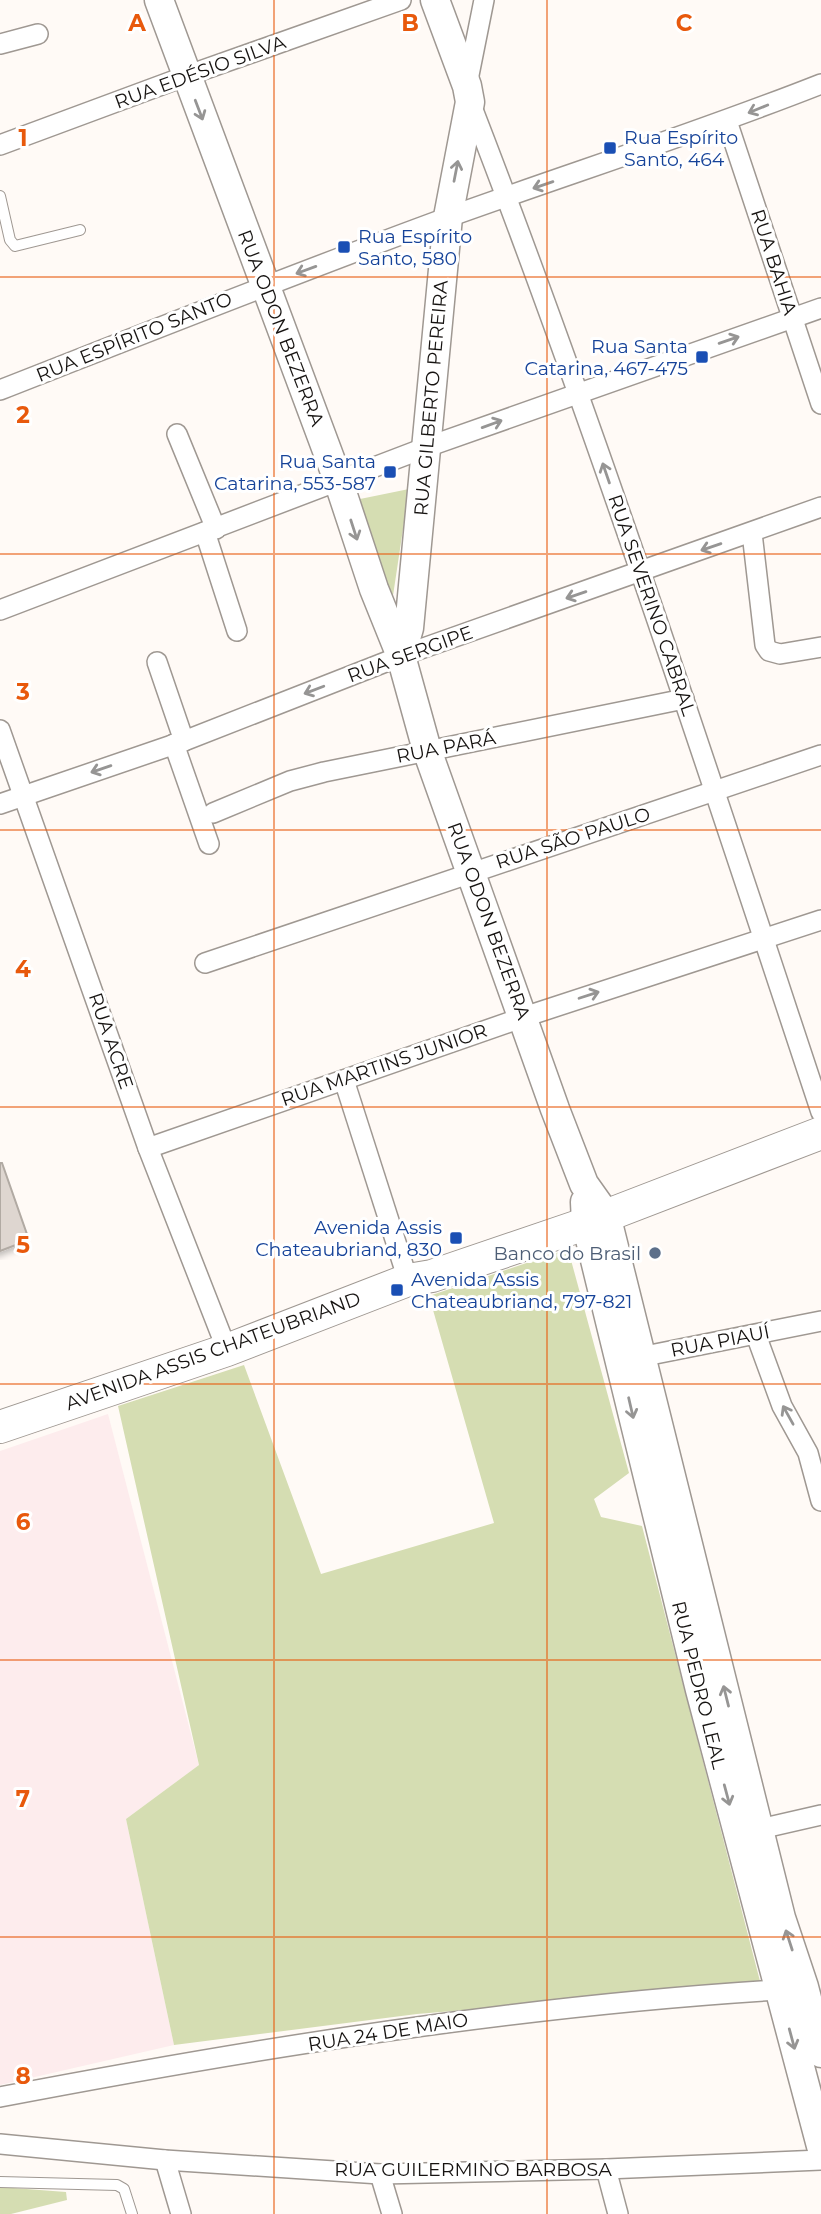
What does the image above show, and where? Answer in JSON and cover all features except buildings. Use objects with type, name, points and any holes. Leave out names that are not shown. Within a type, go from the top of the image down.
[{"type":"main road","name":"RUA ODON BEZERRA","points":[[159,0],[338,480],[374,589],[401,656],[427,750],[596,1219]]},
{"type":"main road","points":[[435,0],[469,94]]},
{"type":"main road","name":"RUA GILBERTO PEREIRA","points":[[401,656],[409,628],[448,217],[469,94]]},
{"type":"main road","name":"AVENIDA ASSIS CHATEUBRIAND","points":[[0,1427],[227,1350],[408,1280],[432,1276],[596,1219],[821,1133]]},
{"type":"main road","name":"RUA PEDRO LEAL","points":[[596,1219],[631,1358],[700,1690],[748,1832],[781,1918],[804,1987],[821,2053]]},
{"type":"main road","name":"RUA PEDRO LEAL","points":[[748,1832],[758,1905],[778,1990],[821,2146]]},
{"type":"street","name":"RUA EDÉSIO SILVA","points":[[0,145],[401,0]]},
{"type":"street","name":"RUA GILBERTO PEREIRA","points":[[469,94],[484,0]]},
{"type":"street","points":[[0,44],[38,34]]},
{"type":"street","name":"RUA ESPÍRITO SANTO","points":[[0,390],[448,217],[727,121],[821,84]]},
{"type":"street","name":"RUA SEVERINO CABRAL","points":[[469,94],[578,393],[684,699],[821,1112]]},
{"type":"street","name":"RUA BAHIA","points":[[727,121],[821,404]]},
{"type":"street","points":[[0,610],[338,480],[821,308]]},
{"type":"street","points":[[177,434],[210,530],[237,631]]},
{"type":"street","name":"RUA SERGIPE","points":[[0,804],[179,743],[401,656],[821,507]]},
{"type":"street","points":[[752,533],[765,645],[769,651],[780,654],[821,647]]},
{"type":"street","points":[[157,662],[209,844]]},
{"type":"street","name":"RUA PARÁ","points":[[213,813],[313,775],[684,699]]},
{"type":"street","name":"RUA ACRE","points":[[0,730],[148,1148],[227,1350]]},
{"type":"street","name":"RUA SÃO PAULO","points":[[205,963],[821,755]]},
{"type":"street","name":"RUA MARTINS JUNIOR","points":[[148,1148],[524,1017],[821,920]]},
{"type":"street","points":[[344,1080],[408,1280]]},
{"type":"street","name":"RUA PIAUÍ","points":[[631,1358],[821,1321]]},
{"type":"street","points":[[755,1335],[782,1406],[815,1451],[821,1501]]},
{"type":"street","points":[[748,1832],[821,1815]]},
{"type":"street","name":"RUA 24 DE MAIO","points":[[0,2097],[268,2050],[459,2021],[778,1990]]},
{"type":"street","name":"RUA GUILERMINO BARBOSA","points":[[0,2144],[165,2160],[380,2174],[606,2169],[821,2160]]},
{"type":"street","points":[[165,2160],[181,2214]]},
{"type":"street","points":[[606,2169],[618,2214]]},
{"type":"street","points":[[380,2174],[392,2214]]},
{"type":"lane","points":[[0,197],[10,240],[15,246],[80,230]]},
{"type":"lane","points":[[0,2182],[117,2185],[124,2189],[132,2214]]},
{"type":"shaded area","points":[[108,1414],[199,1765],[126,1819],[174,2045],[0,2085],[0,1451]]},
{"type":"green space","points":[[409,489],[391,609],[360,499]]},
{"type":"green space","points":[[568,1249],[629,1473],[594,1499],[601,1517],[642,1526],[761,1985],[417,2014],[174,2045],[126,1819],[199,1765],[118,1406],[244,1365],[321,1574],[494,1523],[429,1296]]},
{"type":"green space","points":[[0,2187],[66,2192],[67,2200],[11,2214],[0,2214]]},
{"type":"place","name":"Rua Espírito Santo, 464","points":[[610,148]]},
{"type":"place","name":"Rua Espírito Santo, 580","points":[[344,247]]},
{"type":"place","name":"Rua Santa Catarina, 467-475","points":[[702,357]]},
{"type":"place","name":"Rua Santa Catarina, 553-587","points":[[390,472]]},
{"type":"place","name":"Avenida Assis Chateaubriand, 830","points":[[456,1238]]},
{"type":"place","name":"Banco do Brasil","points":[[655,1253]]},
{"type":"place","name":"Avenida Assis Chateaubriand, 797-821","points":[[397,1290]]}]
